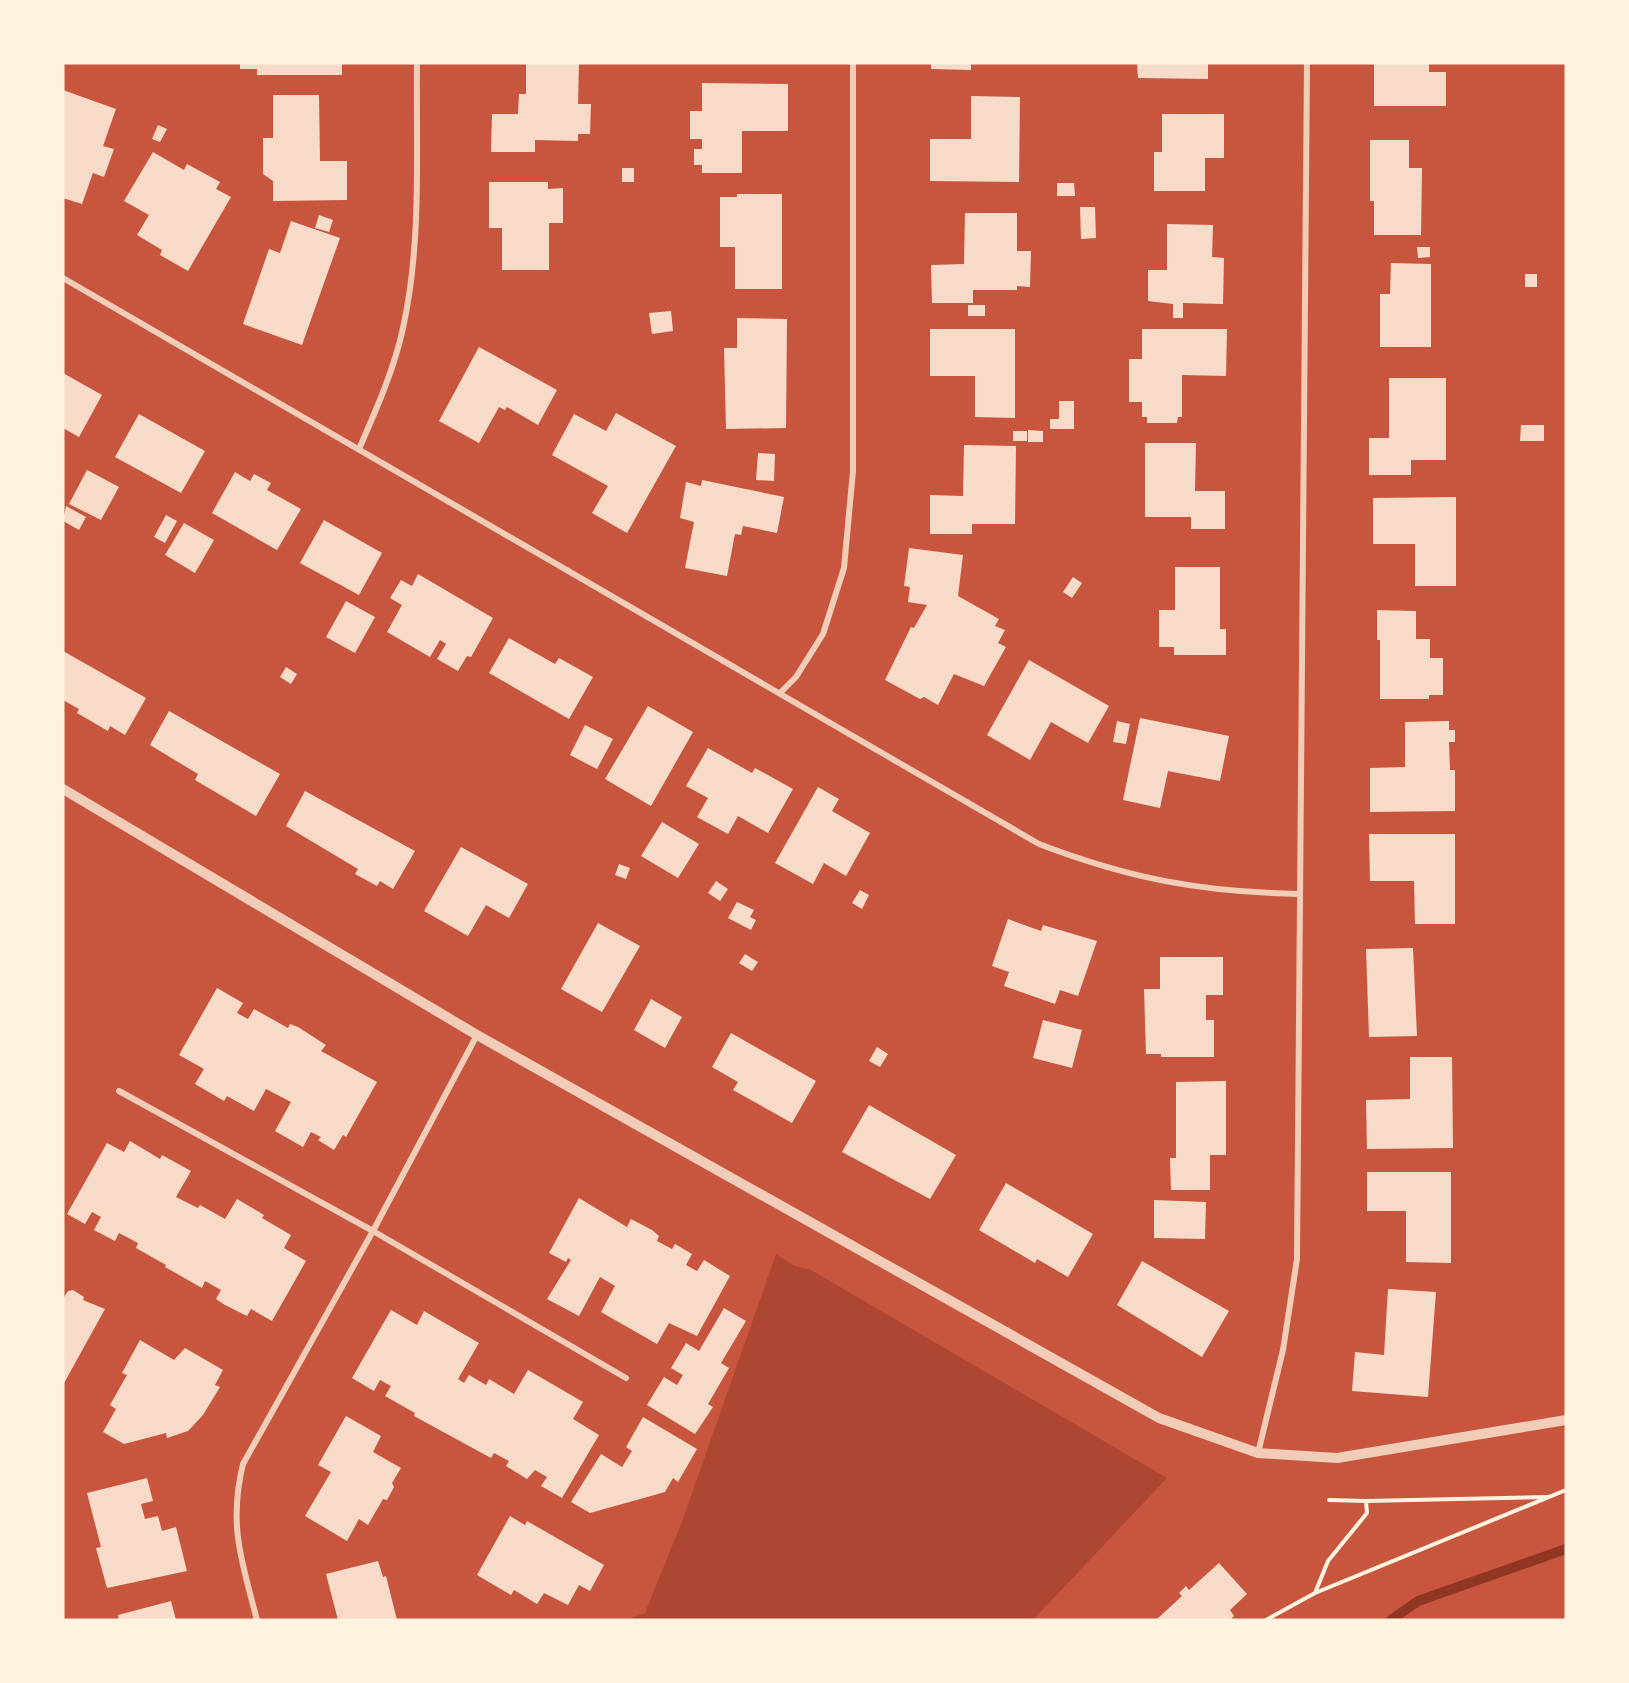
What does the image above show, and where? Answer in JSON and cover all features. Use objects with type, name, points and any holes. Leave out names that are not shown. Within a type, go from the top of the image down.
[{"type":"street","points":[[358,448],[378,405],[403,329],[415,250],[417,63]]},
{"type":"street","points":[[780,693],[796,677],[823,634],[844,568],[853,471],[854,63]]},
{"type":"street","points":[[1258,1453],[1283,1350],[1297,1259],[1307,63]]},
{"type":"street","points":[[63,278],[1039,844],[1078,859],[1181,886],[1235,893],[1299,894]]},
{"type":"street","points":[[63,789],[477,1035],[1159,1418],[1258,1453],[1337,1458],[1566,1420]]},
{"type":"street","points":[[257,1620],[236,1538],[237,1489],[243,1464],[373,1231],[477,1035]]},
{"type":"street","points":[[120,1091],[373,1231],[626,1378]]},
{"type":"path","points":[[1266,1620],[1315,1593],[1566,1490]]},
{"type":"path","points":[[1329,1500],[1552,1497]]},
{"type":"path","points":[[1315,1593],[1328,1561],[1367,1513],[1366,1501]]},
{"type":"shaded area","points":[[776,1254],[795,1266],[811,1270],[1167,1478],[1033,1620],[626,1620],[645,1613],[683,1519]]},
{"type":"building","points":[[240,63],[342,63],[342,75],[257,75],[257,69],[240,69]]},
{"type":"building","points":[[526,63],[579,63],[578,104],[591,104],[590,134],[578,134],[578,141],[535,140],[535,152],[491,152],[492,114],[518,114],[519,94],[526,94]]},
{"type":"building","points":[[931,63],[971,63],[971,70],[931,69]]},
{"type":"building","points":[[1137,63],[1208,63],[1208,79],[1138,78]]},
{"type":"building","points":[[1374,63],[1429,63],[1429,72],[1446,72],[1446,106],[1374,106]]},
{"type":"building","points":[[702,83],[788,84],[788,131],[742,131],[742,173],[702,173],[702,165],[694,165],[694,149],[702,149],[702,139],[690,139],[690,111],[702,111]]},
{"type":"building","points":[[63,90],[116,109],[103,146],[114,149],[104,177],[93,173],[82,204],[63,198]]},
{"type":"building","points":[[273,95],[319,95],[320,161],[347,161],[347,200],[273,201],[273,181],[263,174],[263,138],[273,138]]},
{"type":"building","points":[[971,96],[1020,97],[1019,182],[930,181],[930,139],[971,139]]},
{"type":"building","points":[[1162,114],[1224,114],[1224,158],[1205,158],[1205,191],[1154,191],[1154,152],[1162,152]]},
{"type":"building","points":[[158,125],[167,129],[160,142],[152,139]]},
{"type":"building","points":[[1370,140],[1409,140],[1409,168],[1422,168],[1421,235],[1374,235],[1374,201],[1370,201]]},
{"type":"building","points":[[153,152],[184,170],[187,164],[220,182],[216,189],[231,197],[188,271],[160,255],[162,250],[137,235],[149,215],[124,201]]},
{"type":"building","points":[[622,168],[634,168],[634,182],[622,182]]},
{"type":"building","points":[[489,182],[548,182],[548,189],[563,188],[563,223],[549,223],[549,270],[502,270],[502,228],[489,228]]},
{"type":"building","points":[[1057,183],[1074,183],[1075,196],[1057,196]]},
{"type":"building","points":[[737,194],[782,194],[782,289],[735,289],[735,247],[720,247],[720,197],[737,197]]},
{"type":"building","points":[[1080,207],[1095,207],[1096,238],[1081,239]]},
{"type":"building","points":[[965,213],[1017,213],[1017,251],[1031,251],[1030,287],[1017,286],[1017,290],[973,290],[973,303],[932,303],[931,265],[964,264]]},
{"type":"building","points":[[319,215],[333,220],[329,232],[315,228]]},
{"type":"building","points":[[291,221],[340,238],[302,345],[243,324],[269,249],[280,253]]},
{"type":"building","points":[[1167,224],[1213,225],[1212,257],[1224,258],[1223,304],[1183,303],[1183,318],[1173,318],[1173,304],[1148,301],[1148,270],[1167,270]]},
{"type":"building","points":[[1417,247],[1430,247],[1430,257],[1418,258]]},
{"type":"building","points":[[1391,263],[1431,264],[1431,347],[1380,347],[1380,294],[1390,294]]},
{"type":"building","points":[[1525,274],[1537,274],[1537,287],[1525,287]]},
{"type":"building","points":[[968,305],[985,305],[985,316],[968,316]]},
{"type":"building","points":[[671,311],[673,331],[652,334],[649,313]]},
{"type":"building","points":[[737,318],[787,319],[786,428],[726,429],[724,348],[737,348]]},
{"type":"building","points":[[930,329],[1015,329],[1015,418],[975,417],[975,376],[930,376]]},
{"type":"building","points":[[1142,329],[1227,329],[1226,376],[1182,375],[1182,417],[1178,417],[1177,423],[1147,423],[1147,417],[1142,417],[1142,402],[1129,402],[1129,359],[1142,359]]},
{"type":"building","points":[[479,347],[557,390],[538,425],[507,407],[505,410],[499,407],[479,443],[439,421]]},
{"type":"building","points":[[63,373],[102,395],[79,437],[63,428]]},
{"type":"building","points":[[1389,378],[1446,378],[1446,460],[1411,460],[1411,475],[1369,475],[1369,438],[1389,438]]},
{"type":"building","points":[[1059,401],[1074,401],[1074,429],[1050,429],[1050,419],[1059,419]]},
{"type":"building","points":[[616,413],[676,446],[627,533],[592,513],[608,486],[552,455],[574,414],[606,431]]},
{"type":"building","points":[[139,414],[205,451],[181,493],[115,457]]},
{"type":"building","points":[[1521,425],[1544,425],[1544,441],[1520,441]]},
{"type":"building","points":[[1028,430],[1043,431],[1043,442],[1028,442]]},
{"type":"building","points":[[1013,431],[1027,431],[1027,441],[1013,441]]},
{"type":"building","points":[[1145,443],[1196,443],[1195,491],[1225,491],[1225,529],[1191,529],[1191,517],[1145,517]]},
{"type":"building","points":[[964,445],[1016,446],[1015,524],[972,524],[972,534],[930,534],[930,495],[963,496]]},
{"type":"building","points":[[758,453],[775,454],[774,481],[756,480]]},
{"type":"building","points":[[87,470],[119,487],[101,520],[69,504]]},
{"type":"building","points":[[235,472],[250,481],[254,474],[271,483],[267,490],[301,509],[277,550],[212,513]]},
{"type":"building","points":[[702,480],[784,497],[777,533],[743,526],[741,535],[735,534],[727,576],[685,568],[694,522],[680,518],[686,482],[701,486]]},
{"type":"building","points":[[1456,497],[1456,586],[1415,586],[1415,544],[1373,544],[1373,498]]},
{"type":"building","points":[[66,506],[86,517],[79,530],[63,521]]},
{"type":"building","points":[[166,515],[177,521],[165,543],[154,537]]},
{"type":"building","points":[[324,520],[382,553],[359,595],[300,563]]},
{"type":"building","points":[[184,523],[214,540],[195,573],[165,555]]},
{"type":"building","points":[[909,548],[963,555],[958,596],[999,619],[995,626],[1005,630],[998,643],[1006,647],[984,686],[954,674],[938,705],[924,697],[920,699],[885,680],[911,627],[914,628],[927,605],[908,602],[910,587],[904,586]]},
{"type":"building","points":[[1175,567],[1220,567],[1220,629],[1226,629],[1226,655],[1174,655],[1174,647],[1159,647],[1159,610],[1175,610]]},
{"type":"building","points":[[418,574],[493,618],[471,657],[467,656],[458,671],[437,659],[446,644],[440,640],[430,657],[387,632],[402,605],[390,598],[401,580],[412,586]]},
{"type":"building","points":[[1073,577],[1082,583],[1072,598],[1063,592]]},
{"type":"building","points":[[346,601],[375,617],[355,653],[326,637]]},
{"type":"building","points":[[1377,610],[1416,611],[1416,639],[1430,639],[1430,658],[1443,658],[1443,695],[1429,695],[1429,699],[1380,699],[1380,640],[1377,640]]},
{"type":"building","points":[[509,638],[555,664],[559,658],[593,677],[569,719],[489,673]]},
{"type":"building","points":[[63,651],[146,698],[125,735],[110,726],[108,731],[77,713],[79,709],[63,700]]},
{"type":"building","points":[[1029,660],[1109,706],[1088,743],[1051,722],[1030,760],[987,735]]},
{"type":"building","points":[[286,667],[297,674],[291,684],[280,677]]},
{"type":"building","points":[[648,706],[693,732],[651,806],[605,779]]},
{"type":"building","points":[[169,711],[280,774],[256,816],[195,780],[198,774],[150,745]]},
{"type":"building","points":[[1140,718],[1229,736],[1220,781],[1168,771],[1160,808],[1123,800]]},
{"type":"building","points":[[1117,721],[1130,724],[1126,744],[1113,742]]},
{"type":"building","points":[[1449,721],[1449,730],[1455,730],[1455,742],[1449,742],[1450,770],[1455,770],[1455,811],[1370,812],[1370,768],[1405,767],[1405,722]]},
{"type":"building","points":[[585,725],[613,739],[597,769],[570,755]]},
{"type":"building","points":[[708,748],[752,773],[755,768],[793,789],[768,833],[738,816],[728,834],[697,817],[708,798],[686,786]]},
{"type":"building","points":[[818,787],[839,799],[832,811],[870,833],[846,876],[824,863],[813,884],[775,863]]},
{"type":"building","points":[[305,791],[415,851],[393,889],[380,881],[377,886],[355,874],[358,869],[286,826]]},
{"type":"building","points":[[662,822],[699,844],[678,878],[641,856]]},
{"type":"building","points":[[1369,834],[1455,834],[1455,924],[1415,924],[1414,881],[1370,881]]},
{"type":"building","points":[[461,847],[528,884],[509,918],[486,905],[468,936],[424,911]]},
{"type":"building","points":[[619,864],[630,868],[626,879],[615,875]]},
{"type":"building","points":[[716,881],[728,889],[720,901],[708,893]]},
{"type":"building","points":[[860,890],[869,895],[862,909],[852,903]]},
{"type":"building","points":[[737,902],[754,910],[750,917],[756,920],[751,930],[728,918]]},
{"type":"building","points":[[1008,919],[1041,931],[1043,925],[1097,941],[1078,996],[1060,990],[1055,1004],[1004,986],[1009,972],[992,966]]},
{"type":"building","points":[[598,923],[640,946],[602,1012],[561,989]]},
{"type":"building","points":[[1413,948],[1417,1036],[1369,1037],[1366,949]]},
{"type":"building","points":[[745,954],[758,962],[752,971],[739,963]]},
{"type":"building","points":[[1160,957],[1223,957],[1223,995],[1206,995],[1206,1020],[1214,1020],[1214,1057],[1161,1057],[1161,1054],[1146,1054],[1144,989],[1160,989]]},
{"type":"building","points":[[217,988],[243,1003],[237,1013],[248,1019],[254,1009],[288,1028],[290,1024],[298,1027],[326,1045],[321,1051],[377,1082],[346,1137],[343,1135],[334,1150],[318,1140],[321,1137],[311,1132],[303,1147],[275,1131],[291,1102],[266,1089],[254,1111],[227,1096],[224,1101],[195,1084],[204,1069],[179,1055]]},
{"type":"building","points":[[651,999],[682,1017],[665,1048],[634,1030]]},
{"type":"building","points":[[1043,1020],[1082,1030],[1072,1068],[1033,1058]]},
{"type":"building","points":[[731,1033],[816,1081],[792,1123],[733,1090],[738,1082],[712,1067]]},
{"type":"building","points":[[877,1047],[888,1054],[880,1067],[869,1061]]},
{"type":"building","points":[[1410,1057],[1452,1057],[1453,1148],[1367,1149],[1366,1100],[1410,1099]]},
{"type":"building","points":[[1226,1081],[1226,1155],[1210,1155],[1210,1190],[1171,1190],[1170,1158],[1176,1158],[1176,1082]]},
{"type":"building","points":[[869,1105],[956,1155],[930,1199],[842,1152]]},
{"type":"building","points":[[130,1141],[160,1159],[162,1155],[191,1171],[176,1197],[198,1208],[200,1205],[225,1219],[237,1199],[264,1215],[262,1218],[291,1235],[284,1248],[306,1261],[272,1321],[251,1309],[247,1316],[225,1305],[216,1299],[221,1290],[205,1281],[202,1288],[136,1248],[138,1243],[119,1233],[115,1241],[94,1230],[101,1217],[92,1212],[85,1224],[67,1214],[107,1143],[124,1152]]},
{"type":"building","points":[[1367,1172],[1451,1172],[1451,1263],[1406,1262],[1406,1211],[1367,1211]]},
{"type":"building","points":[[1006,1183],[1093,1234],[1068,1277],[1037,1259],[1035,1263],[979,1230]]},
{"type":"building","points":[[579,1198],[627,1227],[631,1219],[652,1230],[659,1236],[657,1241],[672,1249],[675,1244],[692,1254],[686,1265],[697,1271],[704,1260],[730,1276],[697,1336],[669,1323],[657,1344],[601,1312],[615,1286],[600,1277],[579,1316],[547,1299],[571,1260],[568,1258],[566,1262],[549,1253]]},
{"type":"building","points":[[1154,1200],[1206,1202],[1205,1239],[1154,1238]]},
{"type":"building","points":[[1142,1261],[1229,1311],[1202,1357],[1117,1305]]},
{"type":"building","points":[[1388,1289],[1436,1292],[1428,1397],[1352,1391],[1355,1352],[1384,1355]]},
{"type":"building","points":[[73,1290],[84,1297],[83,1300],[105,1309],[63,1385],[63,1299],[68,1291]]},
{"type":"building","points":[[724,1308],[746,1321],[721,1363],[729,1368],[708,1404],[713,1407],[695,1434],[647,1405],[664,1377],[677,1385],[683,1375],[671,1368],[686,1343],[699,1351]]},
{"type":"building","points":[[391,1310],[417,1325],[424,1311],[479,1343],[458,1379],[464,1383],[469,1375],[486,1385],[489,1379],[514,1394],[528,1370],[583,1402],[573,1419],[599,1435],[562,1498],[541,1486],[547,1477],[535,1470],[527,1479],[506,1466],[509,1461],[494,1453],[491,1458],[414,1416],[415,1413],[385,1396],[391,1386],[380,1380],[374,1391],[352,1378]]},
{"type":"building","points":[[140,1340],[174,1360],[185,1348],[223,1370],[215,1385],[220,1387],[203,1415],[188,1431],[167,1438],[166,1433],[124,1444],[103,1432],[116,1409],[110,1405],[127,1375],[122,1373]]},
{"type":"building","points":[[346,1416],[381,1436],[373,1452],[401,1468],[392,1483],[394,1487],[387,1500],[383,1499],[368,1525],[359,1519],[347,1541],[305,1516],[331,1472],[318,1465]]},
{"type":"building","points":[[643,1417],[697,1449],[678,1482],[673,1478],[665,1492],[590,1513],[571,1502],[601,1454],[622,1467],[632,1451],[626,1447]]},
{"type":"building","points":[[147,1478],[153,1501],[141,1504],[145,1519],[158,1516],[162,1531],[176,1527],[187,1571],[107,1588],[96,1548],[101,1547],[87,1493]]},
{"type":"building","points":[[510,1516],[525,1525],[527,1521],[604,1565],[590,1591],[579,1585],[568,1605],[544,1593],[537,1604],[514,1590],[511,1595],[477,1575]]},
{"type":"building","points":[[378,1561],[383,1577],[386,1576],[397,1620],[338,1620],[326,1574]]},
{"type":"building","points":[[1219,1563],[1247,1594],[1230,1610],[1234,1616],[1230,1620],[1156,1620],[1182,1596],[1179,1593],[1186,1586],[1189,1590]]},
{"type":"building","points":[[171,1601],[176,1620],[119,1620],[118,1615]]},
{"type":"waterway","points":[[1391,1620],[1418,1601],[1566,1549]]}]
